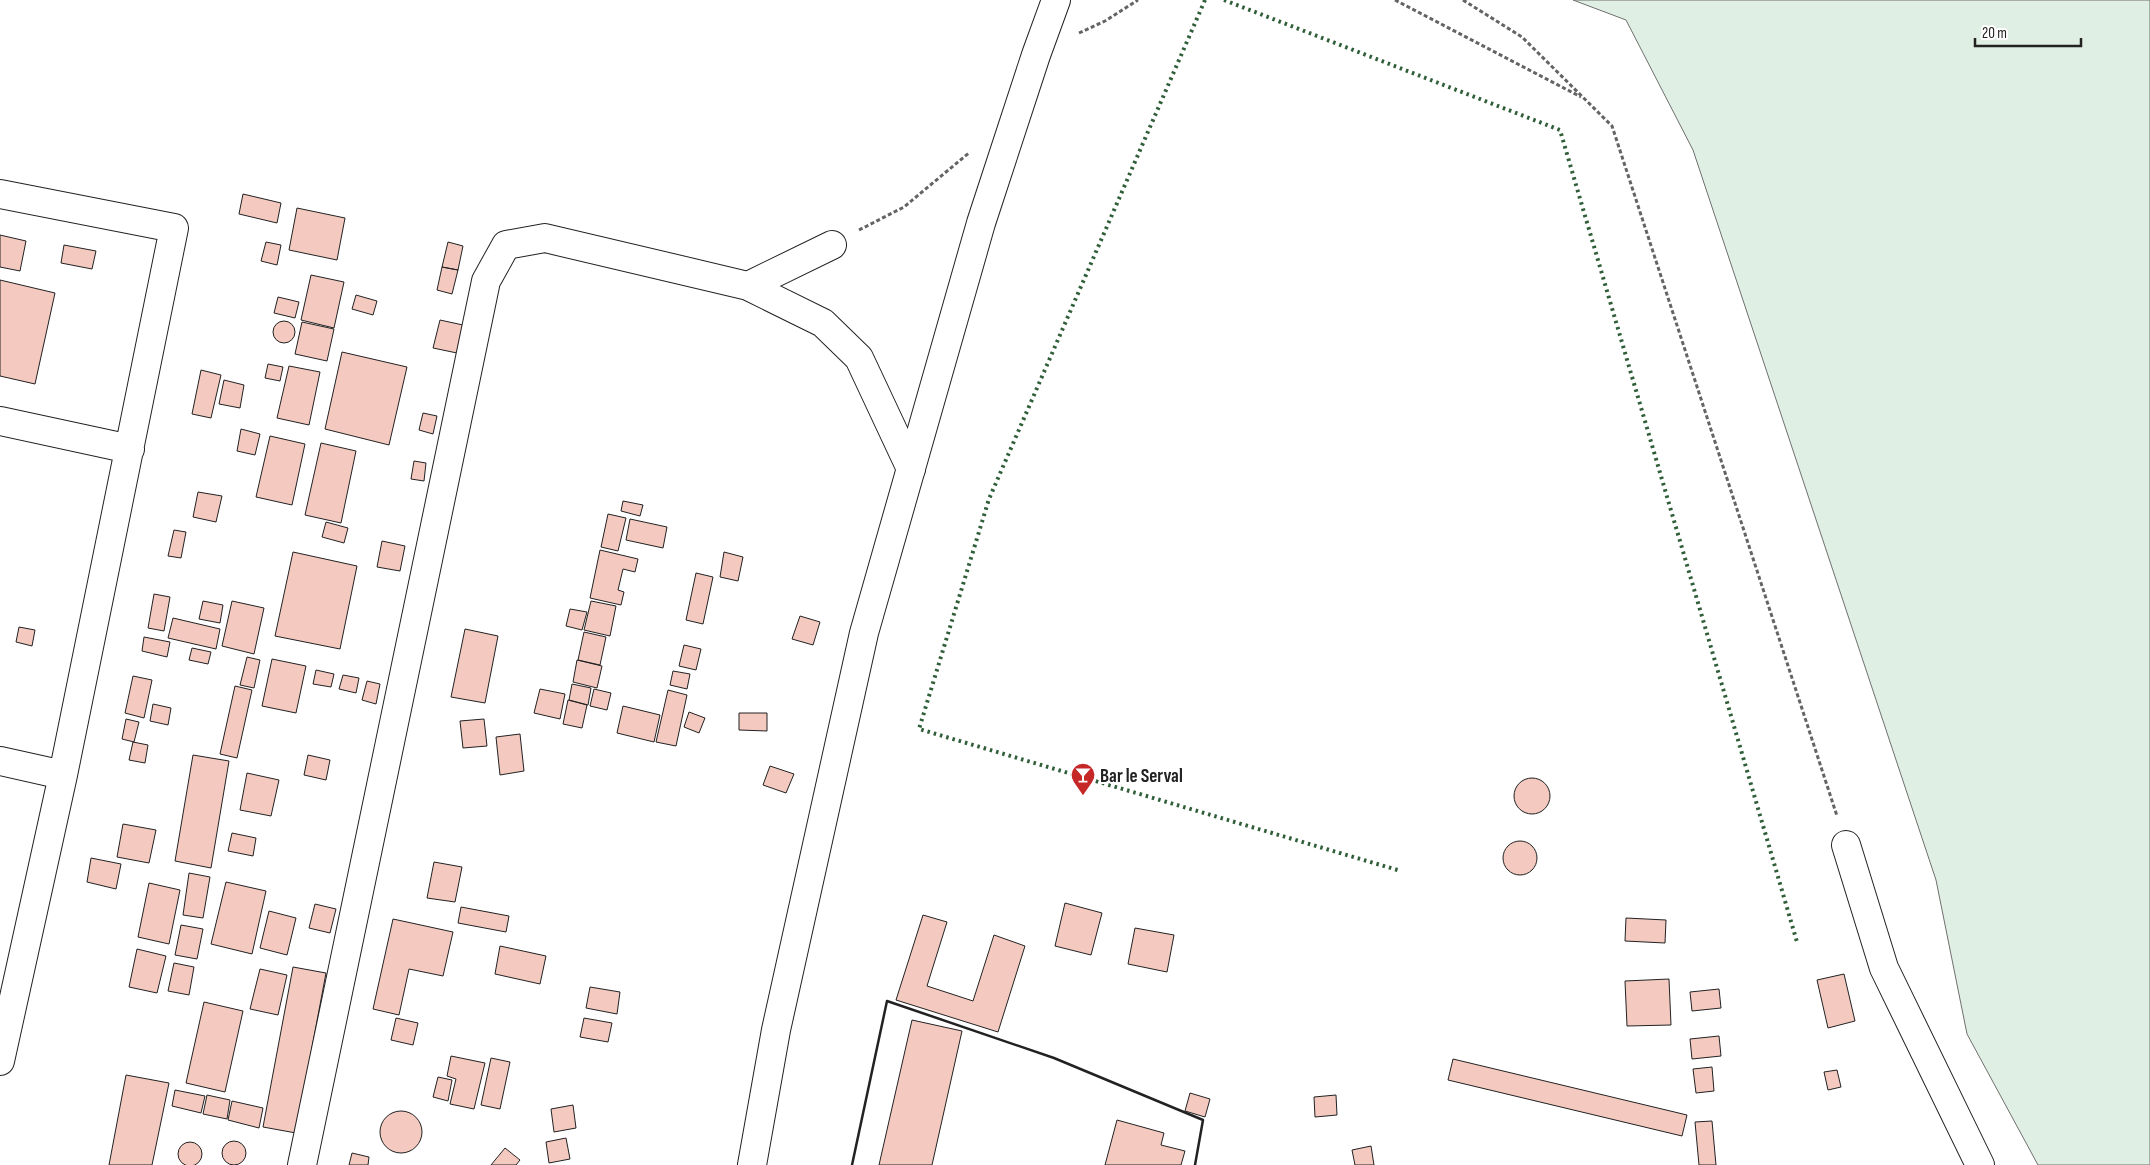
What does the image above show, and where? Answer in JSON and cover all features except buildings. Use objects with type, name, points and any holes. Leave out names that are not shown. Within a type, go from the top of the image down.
[{"type":"street","points":[[752,1165],[776,1030],[864,633],[981,222],[1056,0]]},
{"type":"street","points":[[0,194],[174,228],[63,775],[0,1061]]},
{"type":"street","points":[[302,1165],[486,281],[506,245],[545,238],[748,286],[822,324],[859,358],[912,469]]},
{"type":"street","points":[[748,286],[832,245]]},
{"type":"street","points":[[0,421],[130,449]]},
{"type":"street","points":[[0,761],[63,775]]},
{"type":"street","points":[[1846,845],[1884,968],[1980,1165]]},
{"type":"path","points":[[1036,55],[1105,21],[1138,0]]},
{"type":"path","points":[[1395,0],[1585,100]]},
{"type":"path","points":[[1463,0],[1522,37],[1612,126],[1846,845]]},
{"type":"path","points":[[832,245],[904,207],[972,150]]},
{"type":"green space","points":[[1573,0],[2150,0],[2150,1165],[2038,1165],[1967,1034],[1936,880],[1693,150],[1626,20]]},
{"type":"hedge","points":[[1205,0],[989,499],[919,729],[1401,871]]},
{"type":"hedge","points":[[1224,0],[1560,130],[1797,942]]},
{"type":"wall","points":[[852,1165],[887,1001],[1054,1058],[1203,1120],[1195,1165]]},
{"type":"place","name":"Bar le Serval","points":[[1083,796]]}]
